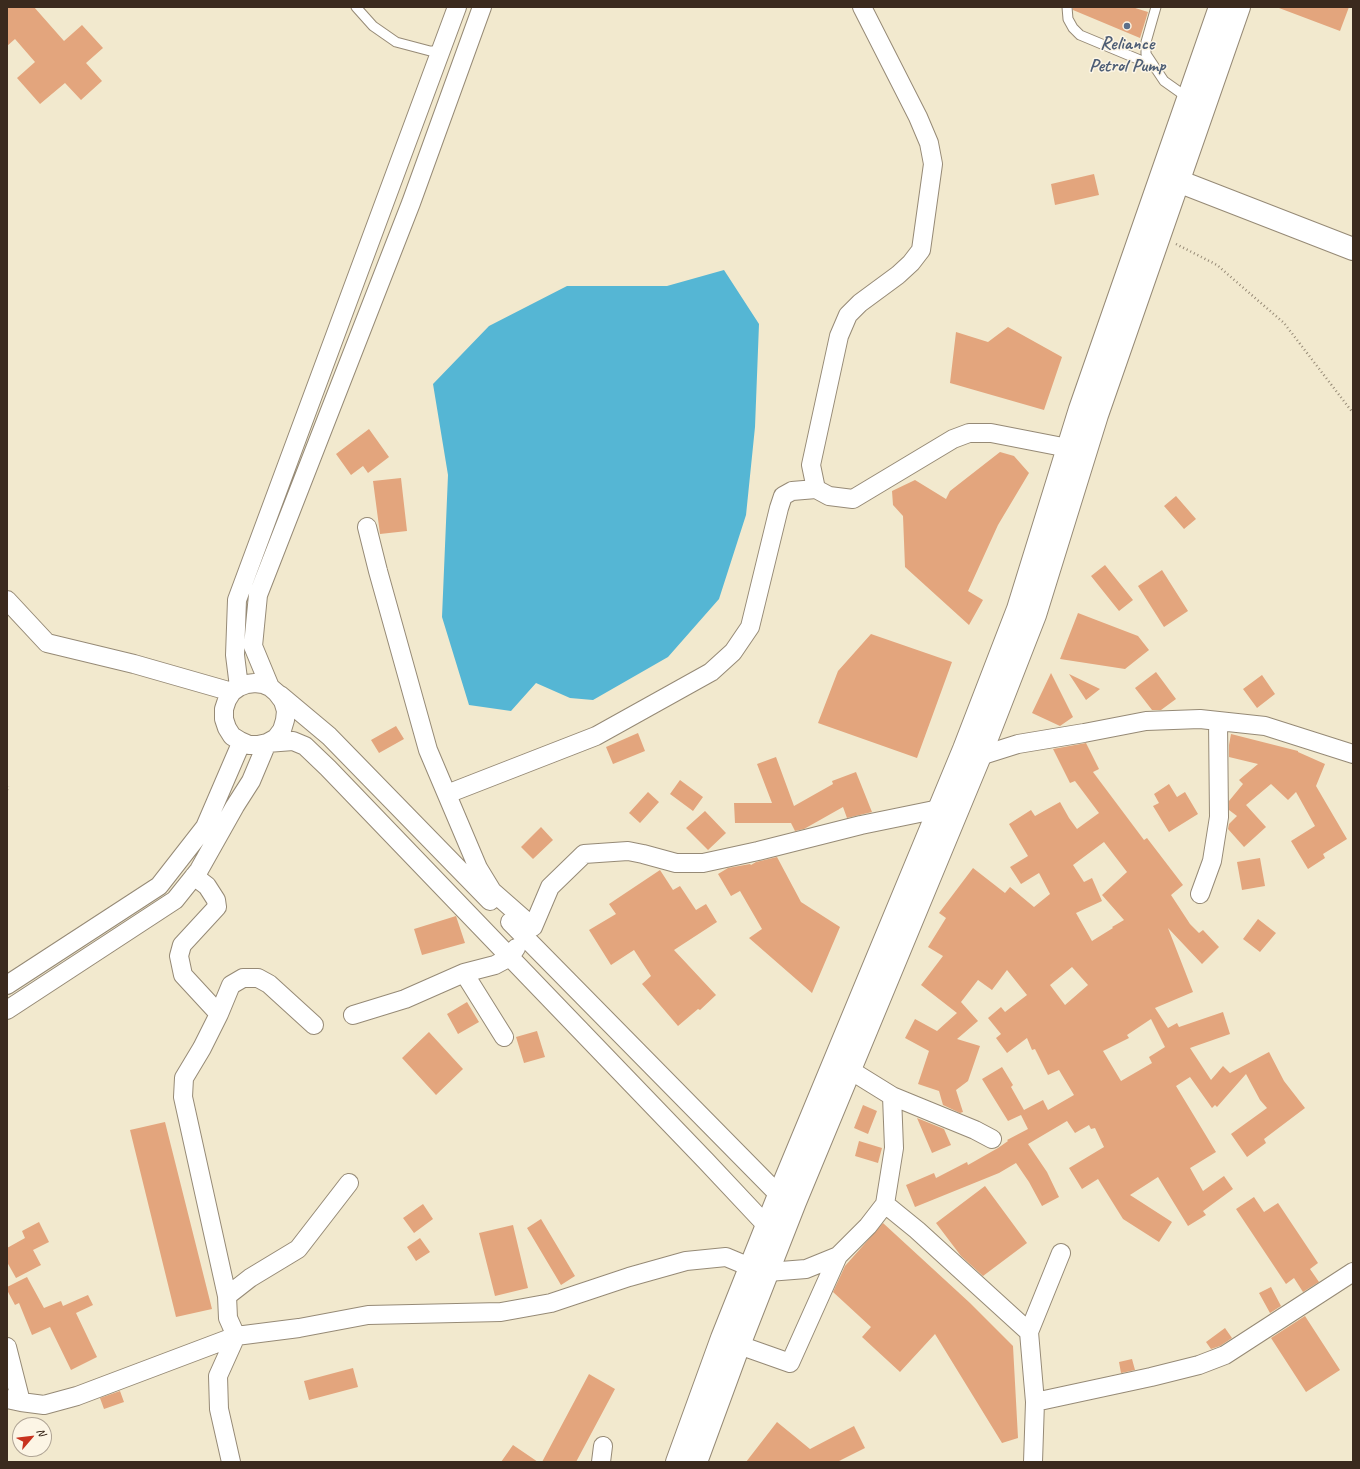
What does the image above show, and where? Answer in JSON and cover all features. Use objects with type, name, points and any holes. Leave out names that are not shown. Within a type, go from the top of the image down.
[{"type":"main road","points":[[677,1462],[722,1338],[759,1270],[850,1070],[912,897],[939,809],[972,752],[1068,448],[1220,7]]},
{"type":"main road","points":[[696,1462],[739,1345],[759,1270],[767,1226],[779,1195],[912,897],[972,752],[1035,615],[1097,415],[1239,7]]},
{"type":"main road","points":[[1178,181],[1353,249]]},
{"type":"street","points":[[236,690],[235,655],[237,600],[456,7]]},
{"type":"street","points":[[7,1010],[175,900],[199,870],[235,806],[251,781],[267,743],[276,738],[282,730],[286,711],[283,701],[274,690],[253,646],[258,595],[412,203],[482,7]]},
{"type":"street","points":[[816,489],[811,465],[839,336],[848,315],[860,303],[898,275],[911,263],[921,250],[933,164],[929,143],[918,117],[862,7]]},
{"type":"street","points":[[447,794],[596,736],[711,672],[733,652],[750,627],[783,496],[792,491],[816,489],[829,496],[853,499],[953,440],[969,433],[991,433],[1068,448]]},
{"type":"street","points":[[367,527],[428,750],[478,868],[492,890],[529,932],[779,1195]]},
{"type":"street","points":[[7,600],[47,643],[236,690]]},
{"type":"street","points":[[529,932],[328,736],[274,690],[263,684],[255,683],[236,690],[227,700],[224,709],[224,719],[232,736],[240,742],[249,745],[293,741],[305,746],[328,768],[701,1155],[767,1226]]},
{"type":"street","points":[[972,752],[1146,721],[1200,719],[1265,726],[1353,754]]},
{"type":"street","points":[[1200,894],[1212,861],[1219,817],[1218,721]]},
{"type":"street","points":[[7,985],[159,886],[205,827],[239,748],[240,742]]},
{"type":"street","points":[[353,1015],[405,999],[464,972],[495,965],[510,957],[529,932],[550,887],[584,854],[628,851],[676,863],[703,864],[861,825],[939,809]]},
{"type":"street","points":[[194,876],[207,886],[216,900],[217,907],[182,945],[179,956],[183,975],[219,1014]]},
{"type":"street","points":[[464,972],[504,1037]]},
{"type":"street","points":[[231,1462],[219,1409],[218,1376],[236,1336],[228,1318],[227,1296],[183,1097],[184,1078],[202,1048],[219,1014],[231,985],[243,978],[258,978],[269,984],[314,1025]]},
{"type":"street","points":[[850,1070],[892,1096],[975,1130],[992,1139]]},
{"type":"street","points":[[739,1345],[790,1363],[838,1256],[868,1226],[885,1204],[894,1148],[894,1116],[892,1096]]},
{"type":"street","points":[[227,1296],[250,1278],[298,1248],[349,1183]]},
{"type":"street","points":[[885,1204],[917,1230],[1030,1332]]},
{"type":"street","points":[[1033,1462],[1035,1402],[1030,1332],[1061,1253]]},
{"type":"street","points":[[7,1347],[14,1401],[44,1405],[77,1396],[236,1336],[299,1328],[368,1314],[501,1312],[551,1303],[629,1277],[686,1261],[726,1257],[759,1270],[806,1269],[838,1256]]},
{"type":"street","points":[[1035,1402],[1199,1365],[1225,1354],[1353,1272]]},
{"type":"lane","points":[[356,7],[373,26],[396,42],[430,51],[440,50]]},
{"type":"lane","points":[[1067,7],[1068,19],[1073,28],[1080,35],[1152,65]]},
{"type":"lane","points":[[1156,7],[1146,42],[1146,54],[1164,81],[1188,98]]},
{"type":"path","points":[[1160,236],[1217,265],[1284,323],[1353,413]]},
{"type":"water","points":[[724,270],[759,324],[755,427],[746,515],[719,599],[668,657],[593,700],[570,698],[536,683],[511,711],[469,705],[442,617],[448,475],[433,384],[489,326],[567,286],[667,286]]},
{"type":"building","points":[[7,7],[34,7],[64,41],[82,25],[103,48],[86,63],[102,81],[81,100],[65,83],[40,104],[17,78],[35,62],[15,39],[7,46]]},
{"type":"building","name":"Reliance Petrol Pump","points":[[1073,7],[1132,7],[1148,12],[1140,38],[1073,10]]},
{"type":"building","points":[[1349,7],[1340,31],[1279,8]]},
{"type":"building","points":[[1094,174],[1099,195],[1055,205],[1051,184]]},
{"type":"building","points":[[1008,327],[1062,357],[1044,410],[950,383],[956,332],[988,342]]},
{"type":"building","points":[[369,429],[389,457],[368,473],[363,466],[351,475],[336,454]]},
{"type":"building","points":[[1000,452],[1014,456],[1029,473],[998,525],[968,591],[983,600],[969,625],[905,567],[903,516],[893,505],[892,491],[915,480],[946,499],[950,491]]},
{"type":"building","points":[[401,478],[407,531],[380,534],[373,481]]},
{"type":"building","points":[[1176,496],[1196,519],[1184,529],[1164,506]]},
{"type":"building","points":[[1105,565],[1133,600],[1119,611],[1091,576]]},
{"type":"building","points":[[1162,570],[1188,611],[1164,627],[1138,586]]},
{"type":"building","points":[[1078,613],[1138,636],[1149,650],[1125,669],[1060,659]]},
{"type":"building","points":[[871,634],[952,662],[917,758],[818,723],[838,671]]},
{"type":"building","points":[[1156,672],[1176,699],[1161,710],[1152,710],[1135,688]]},
{"type":"building","points":[[1051,673],[1073,717],[1060,726],[1032,713]]},
{"type":"building","points":[[1069,674],[1100,689],[1086,700]]},
{"type":"building","points":[[1262,675],[1275,694],[1257,708],[1243,689]]},
{"type":"building","points":[[396,726],[404,739],[379,753],[371,740]]},
{"type":"building","points":[[638,733],[645,751],[613,764],[606,747]]},
{"type":"building","points":[[1231,734],[1298,751],[1325,764],[1316,786],[1347,839],[1323,854],[1325,858],[1308,869],[1291,841],[1315,826],[1296,792],[1288,800],[1271,784],[1246,805],[1266,827],[1244,847],[1228,829],[1229,824],[1237,816],[1229,810],[1229,801],[1243,784],[1239,780],[1258,764],[1229,757]]},
{"type":"building","points":[[1086,743],[1099,769],[1093,772],[1144,840],[1147,838],[1183,885],[1171,895],[1190,924],[1199,933],[1203,930],[1219,947],[1202,964],[1168,928],[1193,992],[1155,1008],[1168,1028],[1177,1023],[1179,1027],[1223,1012],[1230,1034],[1190,1048],[1211,1080],[1223,1066],[1230,1073],[1269,1052],[1284,1081],[1305,1108],[1264,1139],[1266,1143],[1247,1157],[1231,1134],[1267,1108],[1260,1100],[1246,1074],[1217,1107],[1215,1105],[1212,1108],[1190,1077],[1176,1086],[1216,1152],[1190,1168],[1203,1191],[1224,1176],[1233,1189],[1203,1211],[1206,1215],[1188,1226],[1158,1177],[1130,1195],[1172,1222],[1159,1242],[1123,1219],[1098,1179],[1082,1189],[1069,1168],[1104,1147],[1095,1128],[1091,1129],[1089,1125],[1075,1133],[1067,1121],[1028,1144],[1047,1172],[1059,1197],[1042,1206],[1029,1182],[1016,1163],[999,1173],[915,1207],[906,1185],[934,1173],[936,1178],[967,1162],[968,1165],[998,1148],[1008,1141],[1007,1140],[1028,1129],[1021,1115],[1008,1121],[982,1079],[1002,1067],[1013,1085],[1011,1087],[1024,1110],[1043,1100],[1048,1110],[1074,1095],[1059,1070],[1048,1075],[1035,1049],[1032,1050],[1027,1038],[1007,1053],[996,1038],[1001,1034],[988,1018],[1001,1007],[1005,1012],[1027,995],[1007,970],[992,990],[978,980],[961,1002],[978,1021],[957,1039],[980,1046],[968,1081],[956,1090],[963,1112],[960,1113],[943,1105],[939,1091],[918,1084],[929,1051],[905,1038],[915,1019],[937,1031],[957,1013],[921,985],[943,956],[928,947],[946,918],[939,913],[973,868],[1005,893],[1010,887],[1034,907],[1050,894],[1039,873],[1021,884],[1010,867],[1028,856],[1009,824],[1031,810],[1035,816],[1060,802],[1077,829],[1099,813],[1075,781],[1070,783],[1053,749]],"holes":[[[1104,842],[1127,872],[1102,895],[1124,920],[1092,941],[1076,913],[1102,901],[1092,878],[1084,882],[1073,865]],[[1072,967],[1088,985],[1065,1005],[1050,985]],[[1151,1019],[1165,1047],[1149,1057],[1152,1063],[1121,1081],[1103,1051],[1129,1038],[1127,1035]]]},
{"type":"building","points":[[776,757],[794,806],[833,784],[832,781],[856,772],[872,812],[847,818],[843,807],[804,829],[795,831],[791,823],[735,823],[734,803],[772,803],[757,764]]},
{"type":"building","points":[[680,780],[703,797],[693,811],[670,794]]},
{"type":"building","points":[[1169,784],[1177,797],[1185,792],[1198,814],[1169,832],[1153,806],[1159,803],[1154,794]]},
{"type":"building","points":[[648,792],[659,802],[640,823],[629,813]]},
{"type":"building","points":[[705,811],[726,833],[708,850],[686,828]]},
{"type":"building","points":[[541,827],[553,840],[533,859],[521,847]]},
{"type":"building","points":[[777,857],[801,902],[840,927],[812,993],[749,938],[762,929],[740,891],[731,896],[718,874],[728,868],[751,865],[756,862]]},
{"type":"building","points":[[1260,858],[1265,886],[1242,890],[1237,862]]},
{"type":"building","points":[[660,870],[673,890],[680,886],[696,910],[706,904],[717,922],[674,950],[716,995],[700,1010],[698,1009],[678,1026],[642,984],[651,976],[634,950],[611,965],[589,930],[616,914],[609,904]]},
{"type":"building","points":[[456,916],[465,943],[422,955],[414,929]]},
{"type":"building","points":[[1258,919],[1276,933],[1260,952],[1243,939]]},
{"type":"building","points":[[467,1002],[479,1022],[458,1034],[447,1014]]},
{"type":"building","points":[[537,1031],[545,1057],[524,1063],[516,1037]]},
{"type":"building","points":[[429,1032],[463,1069],[436,1095],[402,1058]]},
{"type":"building","points":[[863,1105],[877,1111],[868,1134],[854,1128]]},
{"type":"building","points":[[917,1118],[944,1129],[951,1145],[932,1153]]},
{"type":"building","points":[[165,1122],[212,1309],[176,1317],[130,1130]]},
{"type":"building","points":[[859,1141],[882,1148],[878,1163],[855,1156]]},
{"type":"building","points":[[985,1186],[1027,1243],[983,1276],[961,1256],[936,1223]]},
{"type":"building","points":[[1254,1197],[1264,1212],[1278,1203],[1318,1263],[1310,1269],[1319,1282],[1303,1292],[1294,1278],[1286,1284],[1236,1209]]},
{"type":"building","points":[[423,1204],[433,1219],[414,1233],[403,1218]]},
{"type":"building","points":[[541,1219],[575,1276],[561,1285],[527,1228]]},
{"type":"building","points":[[39,1222],[49,1242],[33,1250],[41,1265],[16,1278],[7,1262],[7,1248],[25,1238],[22,1231]]},
{"type":"building","points":[[883,1223],[970,1303],[1013,1346],[1018,1438],[1002,1443],[935,1334],[900,1372],[862,1337],[871,1327],[833,1292],[845,1266]]},
{"type":"building","points":[[513,1225],[528,1288],[495,1296],[479,1233]]},
{"type":"building","points":[[420,1238],[430,1252],[416,1261],[407,1247]]},
{"type":"building","points":[[27,1277],[44,1308],[61,1301],[63,1306],[88,1295],[93,1305],[76,1313],[97,1357],[71,1370],[50,1327],[32,1335],[19,1303],[15,1305],[7,1290],[7,1287]]},
{"type":"building","points":[[1271,1287],[1281,1306],[1270,1313],[1259,1293]]},
{"type":"building","points":[[1305,1316],[1340,1370],[1306,1392],[1271,1338]]},
{"type":"building","points":[[1225,1328],[1232,1338],[1220,1346],[1211,1349],[1206,1342]]},
{"type":"building","points":[[1132,1359],[1135,1370],[1121,1373],[1119,1362]]},
{"type":"building","points":[[353,1368],[358,1387],[309,1400],[304,1381]]},
{"type":"building","points":[[589,1374],[615,1389],[576,1462],[542,1462]]},
{"type":"building","points":[[120,1391],[124,1402],[104,1409],[100,1398]]},
{"type":"building","points":[[777,1422],[810,1449],[854,1426],[865,1448],[837,1462],[746,1462]]},
{"type":"building","points":[[513,1445],[538,1462],[501,1462]]},
{"type":"place","name":"Reliance Petrol Pump","points":[[1127,26]]}]
